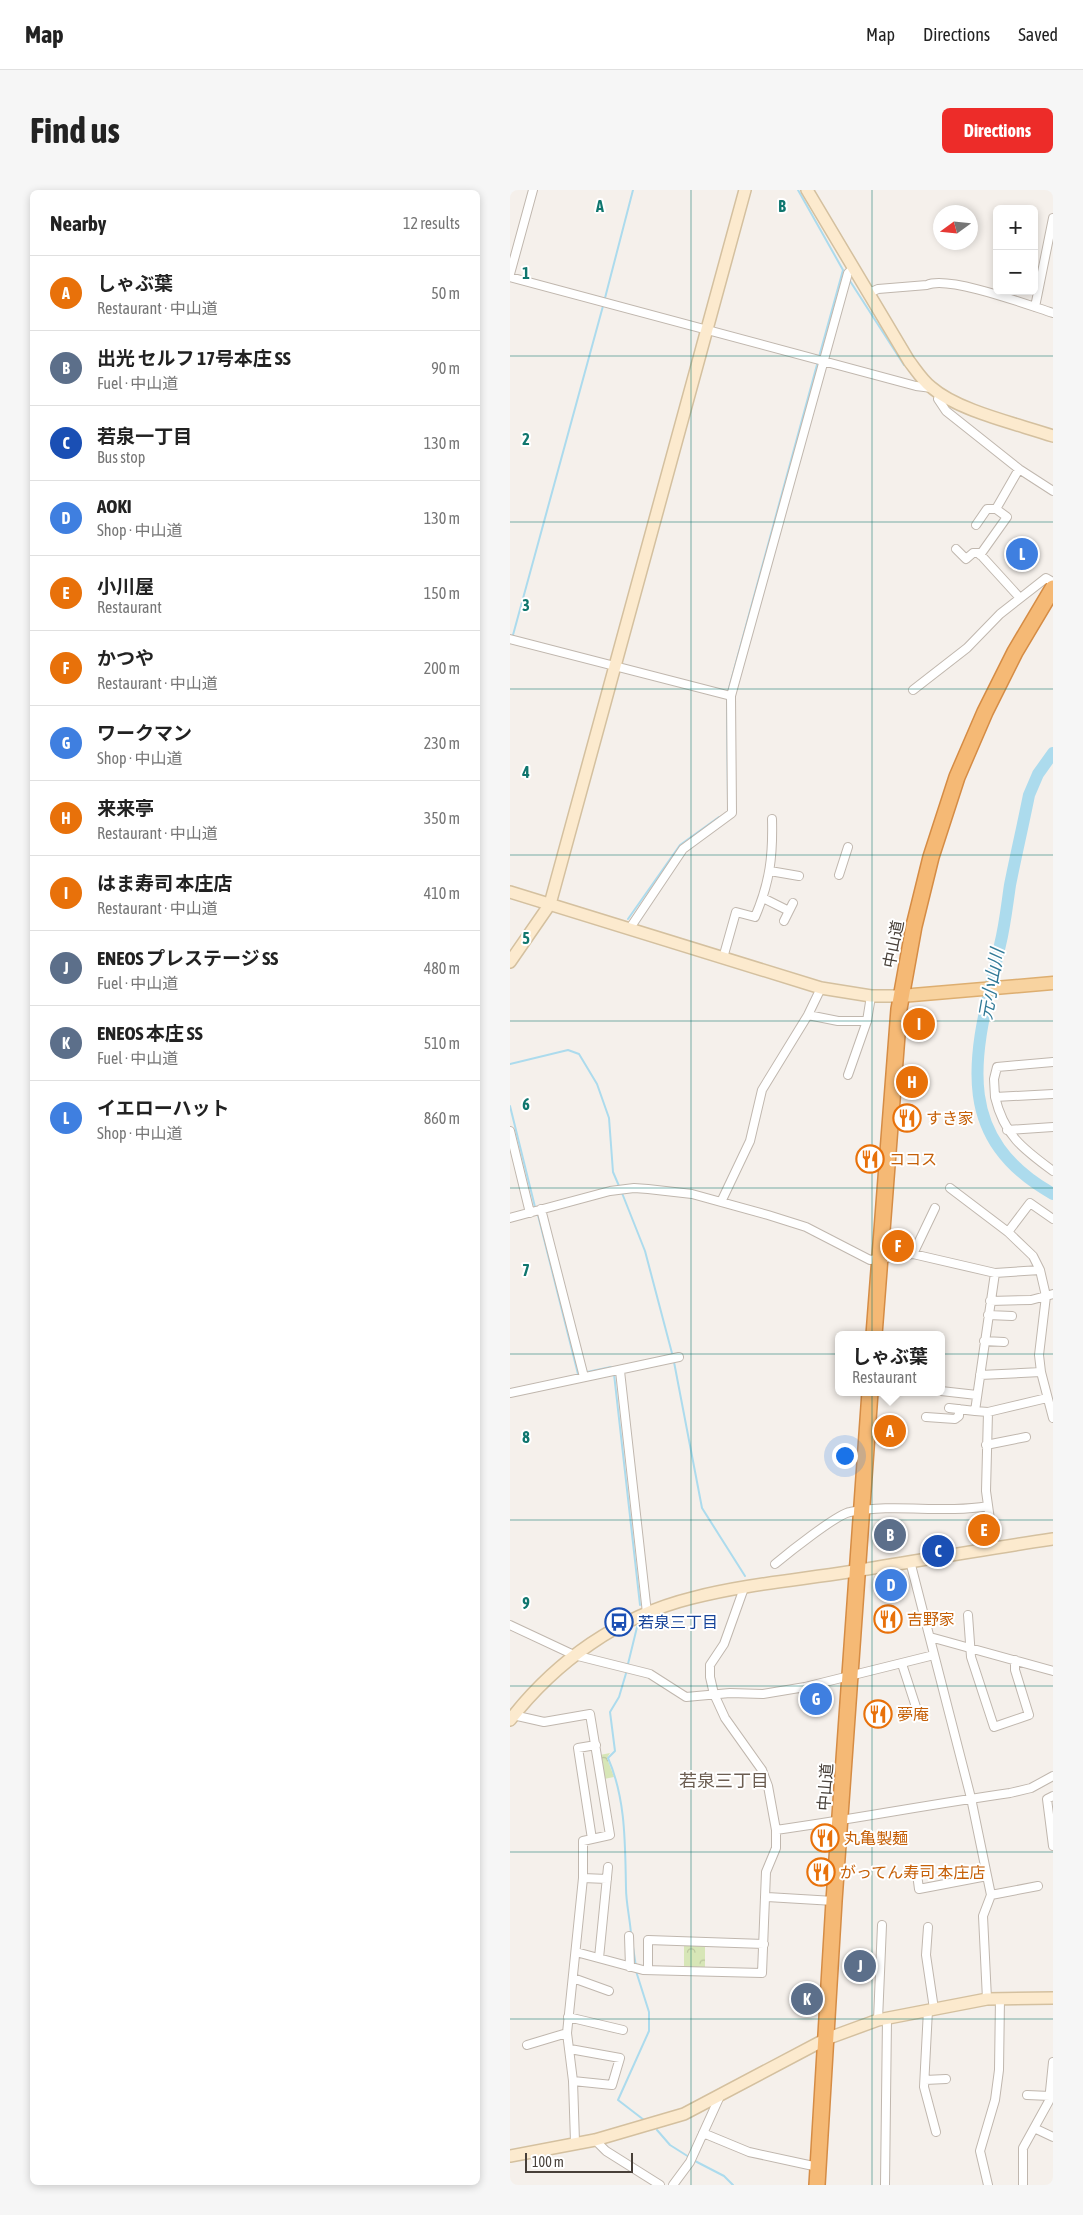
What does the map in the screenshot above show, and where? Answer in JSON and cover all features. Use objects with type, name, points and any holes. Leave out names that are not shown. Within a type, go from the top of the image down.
[{"type":"highway","name":"中山道","points":[[874,1331],[901,996],[914,926],[930,857],[957,777],[985,712],[1015,652],[1053,588]]},
{"type":"highway","name":"中山道","points":[[817,2185],[834,1901],[870,1396]]},
{"type":"main road","points":[[901,996],[1053,983]]},
{"type":"street","points":[[532,190],[510,275],[936,391],[965,406],[1053,436]]},
{"type":"street","points":[[510,962],[550,904],[745,190]]},
{"type":"street","points":[[806,190],[909,361],[936,391],[938,399],[946,411],[1019,469],[1053,491]]},
{"type":"street","points":[[1035,308],[1053,218]]},
{"type":"street","points":[[630,928],[683,849],[732,813],[731,696],[848,273],[854,268]]},
{"type":"street","points":[[869,293],[878,289],[932,282],[973,289],[1053,313]]},
{"type":"street","points":[[996,509],[1019,469]]},
{"type":"street","points":[[976,525],[987,509],[992,507],[1007,517],[980,555]]},
{"type":"street","points":[[956,549],[966,559],[973,553],[980,555],[1020,598]]},
{"type":"street","points":[[913,690],[967,648],[1000,614],[1020,598],[1046,578],[1053,582]]},
{"type":"street","points":[[510,639],[731,696]]},
{"type":"street","points":[[722,958],[736,912],[755,916],[763,898],[773,855],[772,819]]},
{"type":"street","points":[[839,875],[848,847]]},
{"type":"street","points":[[770,870],[799,876]]},
{"type":"street","points":[[510,892],[821,988],[871,996],[901,996]]},
{"type":"street","points":[[763,898],[789,911]]},
{"type":"street","points":[[784,921],[794,903]]},
{"type":"street","points":[[721,1202],[750,1140],[762,1090],[808,1014],[821,988]]},
{"type":"street","points":[[848,1075],[867,1022],[871,996]]},
{"type":"street","points":[[808,1014],[838,1021],[867,1022]]},
{"type":"street","points":[[1053,1062],[997,1067],[994,1078],[995,1097],[1007,1130],[1019,1145],[1053,1171]]},
{"type":"street","points":[[995,1097],[1053,1094]]},
{"type":"street","points":[[1007,1130],[1053,1127]]},
{"type":"street","points":[[510,1131],[530,1212]]},
{"type":"street","points":[[510,1218],[610,1191],[634,1188],[692,1194],[806,1227],[870,1260],[913,1254],[995,1273],[1040,1270]]},
{"type":"street","points":[[950,1188],[1008,1232],[1034,1256],[1050,1295],[1039,1355],[1047,1398],[1053,1418]]},
{"type":"street","points":[[1008,1232],[1030,1203],[1053,1219]]},
{"type":"street","points":[[913,1254],[935,1208]]},
{"type":"street","points":[[541,1209],[584,1378]]},
{"type":"street","points":[[975,1410],[995,1273]]},
{"type":"street","points":[[990,1301],[1031,1300],[1050,1295]]},
{"type":"street","points":[[988,1315],[1012,1316]]},
{"type":"street","points":[[984,1341],[1004,1342]]},
{"type":"street","points":[[510,1393],[679,1357]]},
{"type":"street","points":[[620,1370],[647,1613]]},
{"type":"street","points":[[980,1376],[1042,1372]]},
{"type":"street","points":[[945,1391],[977,1395]]},
{"type":"street","points":[[949,1408],[988,1412],[1047,1398]]},
{"type":"street","points":[[926,1417],[955,1419],[959,1416],[959,1410]]},
{"type":"street","points":[[988,1412],[986,1445],[988,1506],[994,1548]]},
{"type":"street","points":[[986,1445],[1026,1437]]},
{"type":"street","points":[[775,1564],[794,1548],[846,1513],[908,1507],[970,1509],[988,1506]]},
{"type":"street","points":[[512,1717],[548,1677],[574,1654],[618,1627],[647,1613],[691,1598],[1053,1538]]},
{"type":"street","points":[[910,1561],[971,1798],[991,1895],[983,1916],[987,1999]]},
{"type":"street","points":[[576,1952],[638,1968],[762,1973],[767,1898],[766,1872],[776,1848],[776,1830],[768,1786],[762,1770],[725,1718],[714,1694],[710,1677],[710,1665],[724,1644],[744,1588]]},
{"type":"street","points":[[968,1615],[970,1648],[994,1727],[1029,1715],[1015,1670],[1015,1660]]},
{"type":"street","points":[[510,1625],[574,1654],[650,1674],[686,1697],[714,1694],[763,1694],[805,1687],[902,1664],[934,1654]]},
{"type":"street","points":[[930,1637],[1053,1671]]},
{"type":"street","points":[[902,1664],[916,1707]]},
{"type":"street","points":[[512,1717],[544,1722],[590,1714],[610,1835],[583,1841],[583,1878],[567,2033],[573,2081],[575,2142]]},
{"type":"street","points":[[592,1839],[578,1748],[596,1745]]},
{"type":"street","points":[[776,1830],[840,1822],[1030,1788],[1053,1776]]},
{"type":"street","points":[[1053,1796],[1047,1799],[1053,1846]]},
{"type":"street","points":[[599,1958],[608,1867]]},
{"type":"street","points":[[917,1874],[919,1889],[987,1876]]},
{"type":"street","points":[[583,1878],[607,1879]]},
{"type":"street","points":[[991,1895],[1038,1886]]},
{"type":"street","points":[[767,1898],[834,1901]]},
{"type":"street","points":[[882,1925],[885,2185]]},
{"type":"street","points":[[928,1927],[926,1955],[931,2009],[924,2087],[936,2132]]},
{"type":"street","points":[[629,1936],[638,1968]]},
{"type":"street","points":[[638,1968],[648,1940],[764,1944]]},
{"type":"street","points":[[573,1978],[609,1991]]},
{"type":"street","points":[[986,2185],[980,2151],[995,2100],[999,2070],[1000,1998]]},
{"type":"street","points":[[510,2156],[575,2142],[595,2140],[684,2114],[826,2039],[882,2019],[987,1999],[1053,1998]]},
{"type":"street","points":[[568,2017],[623,2030]]},
{"type":"street","points":[[527,2045],[567,2033]]},
{"type":"street","points":[[570,2049],[620,2058],[612,2085],[573,2081]]},
{"type":"street","points":[[1023,2185],[1023,2148],[1051,2099],[1053,2062]]},
{"type":"street","points":[[924,2080],[946,2079]]},
{"type":"street","points":[[1027,2095],[1051,2099]]},
{"type":"street","points":[[678,2184],[720,2096]]},
{"type":"street","points":[[1034,2128],[1053,2137]]},
{"type":"street","points":[[703,2133],[749,2152],[818,2167]]},
{"type":"street","points":[[595,2140],[606,2151],[660,2185]]},
{"type":"green space","points":[[610,1753],[607,1758],[614,1777],[604,1779],[600,1755]]},
{"type":"green space","points":[[684,1944],[705,1944],[705,1969],[684,1969]]},
{"type":"waterway","points":[[605,298],[633,190]]},
{"type":"waterway","points":[[798,190],[843,270],[819,357]]},
{"type":"waterway","points":[[850,281],[904,365]]},
{"type":"waterway","points":[[513,635],[603,306]]},
{"type":"waterway","points":[[728,692],[818,361]]},
{"type":"waterway","points":[[727,697],[728,802]]},
{"type":"waterway","name":"元小山川","points":[[1053,753],[1038,774],[1029,795],[1010,885],[1002,938],[984,1017],[979,1051],[978,1084],[983,1115],[996,1143],[1019,1170],[1053,1194]]},
{"type":"waterway","points":[[628,919],[680,845],[719,817]]},
{"type":"waterway","points":[[510,1064],[568,1050],[579,1054],[597,1084],[609,1118],[613,1172],[619,1186]]},
{"type":"waterway","points":[[510,1106],[535,1207]]},
{"type":"waterway","points":[[622,1193],[645,1251],[673,1357]]},
{"type":"waterway","points":[[538,1215],[578,1374]]},
{"type":"waterway","points":[[674,1362],[702,1508],[745,1576]]},
{"type":"waterway","points":[[587,1372],[611,1367]]},
{"type":"waterway","points":[[614,1374],[640,1605]]},
{"type":"waterway","points":[[628,1664],[638,1623]]},
{"type":"waterway","points":[[627,1670],[619,1697],[610,1712],[615,1751],[608,1758],[614,1774],[621,1806],[625,1838],[626,1894],[631,1934]]},
{"type":"waterway","points":[[633,1947],[636,1967]]},
{"type":"waterway","points":[[636,1971],[649,2012],[649,2031],[618,2100],[644,2120]]},
{"type":"waterway","points":[[657,2130],[670,2145],[689,2157]]},
{"type":"waterway","points":[[695,2161],[724,2176],[733,2185]]},
{"type":"place","name":"イエローハット","points":[[1022,554]]},
{"type":"place","name":"はま寿司 本庄店","points":[[919,1024]]},
{"type":"place","name":"来来亭","points":[[912,1082]]},
{"type":"place","name":"すき家","points":[[907,1118]]},
{"type":"place","name":"ココス","points":[[870,1159]]},
{"type":"place","name":"かつや","points":[[898,1246]]},
{"type":"place","name":"しゃぶ葉","points":[[890,1431]]},
{"type":"place","name":"小川屋","points":[[984,1530]]},
{"type":"place","name":"出光 セルフ 17号本庄 SS","points":[[890,1535]]},
{"type":"place","name":"若泉一丁目","points":[[938,1551]]},
{"type":"place","name":"AOKI","points":[[891,1585]]},
{"type":"place","name":"吉野家","points":[[888,1619]]},
{"type":"place","name":"若泉三丁目","points":[[619,1622]]},
{"type":"place","name":"ワークマン","points":[[816,1699]]},
{"type":"place","name":"夢庵","points":[[878,1714]]},
{"type":"place","name":"丸亀製麺","points":[[825,1838]]},
{"type":"place","name":"がってん寿司 本庄店","points":[[821,1872]]},
{"type":"place","name":"ENEOS プレステージ SS","points":[[860,1966]]},
{"type":"place","name":"ENEOS 本庄 SS","points":[[807,1999]]},
{"type":"district","name":"若泉三丁目","points":[[724,1780]]}]
